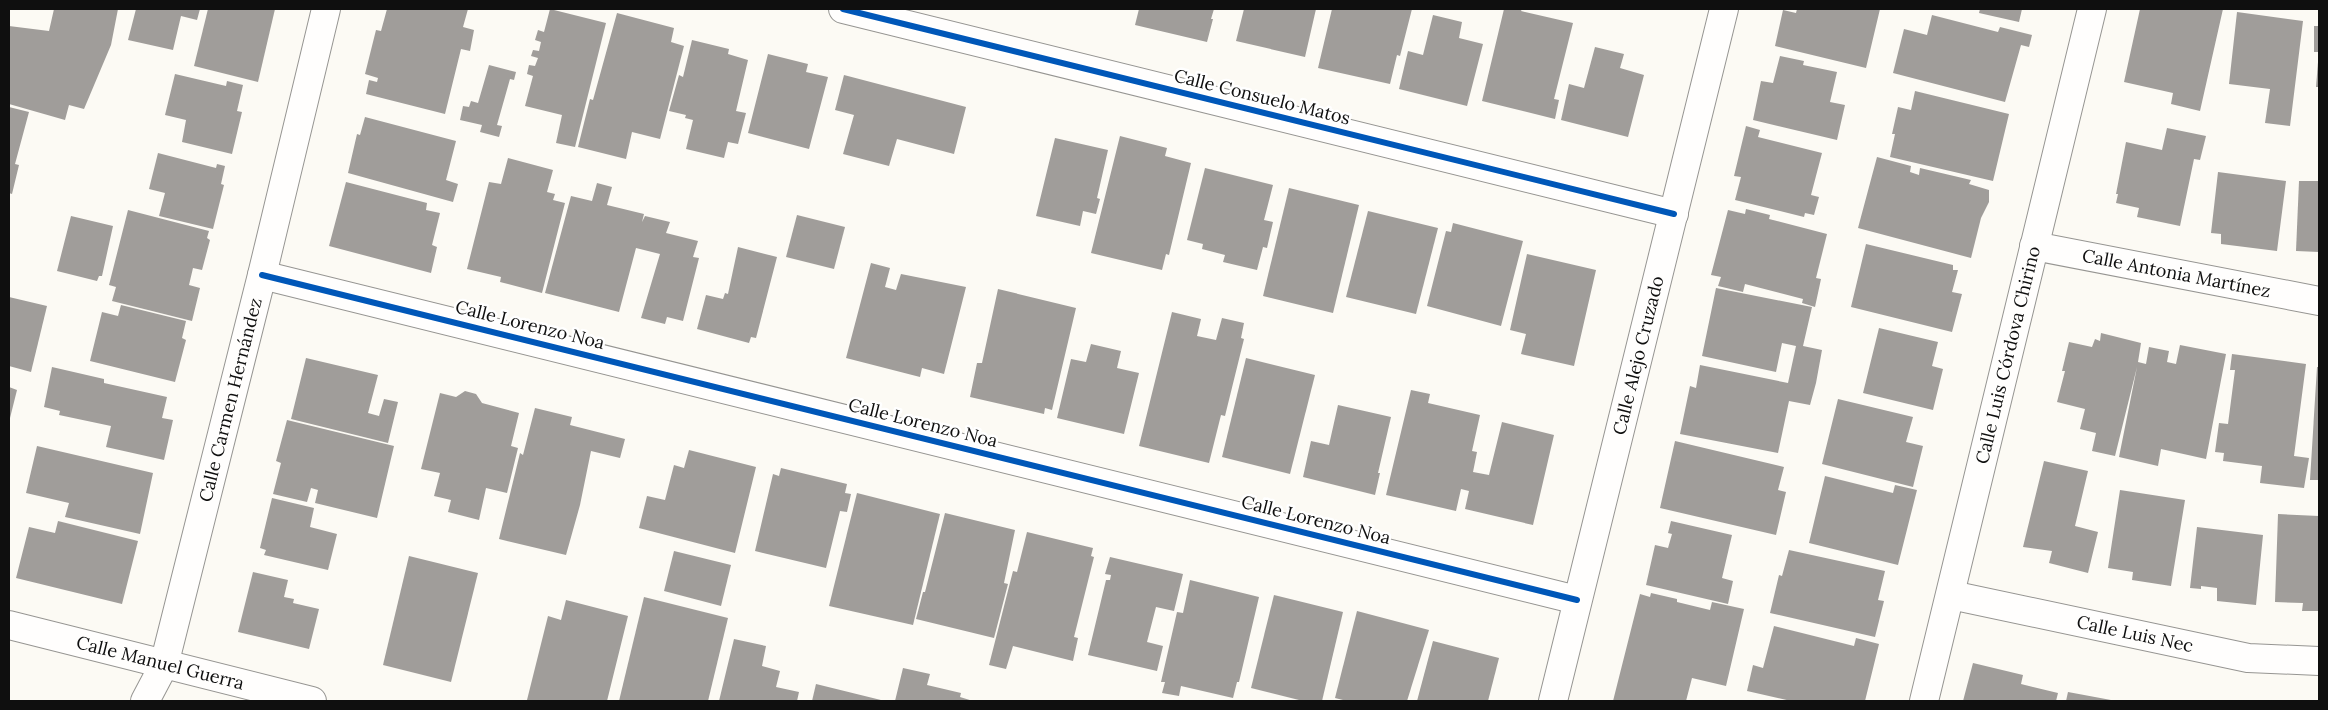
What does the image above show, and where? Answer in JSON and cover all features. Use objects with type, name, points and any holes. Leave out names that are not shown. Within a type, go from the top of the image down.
[{"type":"street","name":"Calle Carmen Hernández","points":[[145,701],[164,665],[262,275],[326,9]]},
{"type":"street","name":"Calle Consuelo Matos","points":[[842,9],[1674,214]]},
{"type":"street","name":"Calle Alejo Cruzado","points":[[1553,701],[1724,9]]},
{"type":"street","name":"Calle Luis Córdova Chirino","points":[[1924,701],[2092,9]]},
{"type":"street","name":"Calle Antonia Martínez","points":[[2034,246],[2319,301]]},
{"type":"street","name":"Calle Lorenzo Noa","points":[[262,275],[1577,600]]},
{"type":"street","name":"Calle Luis Nec","points":[[1951,595],[2248,658],[2319,661]]},
{"type":"street","name":"Calle Manuel Guerra","points":[[9,625],[312,701]]},
{"type":"building","points":[[54,9],[118,9],[111,45],[84,109],[69,105],[65,120],[9,104],[9,26],[49,31]]},
{"type":"building","points":[[136,9],[200,9],[197,20],[181,16],[173,50],[128,40]]},
{"type":"building","points":[[208,9],[275,9],[258,82],[194,66]]},
{"type":"building","points":[[387,9],[468,9],[463,27],[474,30],[470,51],[461,49],[445,114],[366,94],[369,80],[377,82],[378,78],[365,74],[376,30],[381,31]]},
{"type":"building","points":[[550,9],[606,23],[575,147],[556,143],[562,115],[525,106],[533,76],[527,74],[529,65],[535,66],[538,58],[531,56],[533,50],[539,51],[541,42],[535,40],[538,30],[544,32]]},
{"type":"building","points":[[1139,9],[1214,9],[1207,42],[1135,25]]},
{"type":"building","points":[[1244,9],[1316,9],[1305,57],[1236,41]]},
{"type":"building","points":[[1332,9],[1412,9],[1400,56],[1397,55],[1390,84],[1318,68]]},
{"type":"building","points":[[1504,9],[1522,9],[1521,11],[1573,23],[1554,99],[1559,100],[1555,119],[1482,101]]},
{"type":"building","points":[[1797,9],[1880,9],[1866,68],[1775,46],[1783,10],[1796,13]]},
{"type":"building","points":[[1980,9],[2022,9],[2019,22],[1979,13]]},
{"type":"building","points":[[2140,9],[2223,9],[2200,111],[2171,104],[2173,93],[2124,82]]},
{"type":"building","points":[[2237,12],[2303,21],[2290,126],[2265,123],[2270,89],[2229,84]]},
{"type":"building","points":[[617,13],[674,28],[671,42],[684,46],[660,139],[632,132],[626,159],[578,147],[590,99],[593,100]]},
{"type":"building","points":[[1433,15],[1462,22],[1459,38],[1483,44],[1467,106],[1399,89],[1408,51],[1423,55]]},
{"type":"building","points":[[1932,15],[1998,32],[2000,27],[2032,35],[2029,47],[2021,45],[2005,102],[1893,73],[1904,29],[1927,35]]},
{"type":"building","points":[[2314,26],[2319,26],[2319,52],[2314,52]]},
{"type":"building","points":[[692,40],[729,49],[728,54],[748,60],[736,111],[746,113],[738,144],[728,142],[724,158],[686,149],[693,120],[685,118],[686,115],[669,111],[679,75],[683,77]]},
{"type":"building","points":[[1595,47],[1624,54],[1620,68],[1644,75],[1628,137],[1561,120],[1569,84],[1584,88]]},
{"type":"building","points":[[768,54],[808,64],[806,72],[828,77],[809,149],[748,133]]},
{"type":"building","points":[[1780,56],[1804,61],[1803,65],[1837,72],[1830,102],[1845,105],[1837,140],[1753,120],[1761,81],[1773,83]]},
{"type":"building","points":[[2318,62],[2319,87],[2316,87]]},
{"type":"building","points":[[489,65],[516,72],[514,80],[510,79],[497,125],[502,126],[499,137],[480,132],[482,125],[460,120],[463,106],[469,107],[471,101],[478,103]]},
{"type":"building","points":[[175,74],[226,86],[227,81],[243,85],[237,111],[242,112],[232,154],[182,142],[186,120],[165,115]]},
{"type":"building","points":[[844,75],[966,107],[954,154],[897,139],[889,166],[843,154],[854,115],[835,110]]},
{"type":"building","points":[[1915,91],[2009,114],[1993,181],[1890,157],[1895,134],[1892,134],[1898,107],[1911,110]]},
{"type":"building","points":[[9,107],[29,112],[15,164],[19,165],[12,194],[9,193]]},
{"type":"building","points":[[365,117],[456,141],[446,180],[458,184],[453,202],[348,173],[357,134],[360,135]]},
{"type":"building","points":[[1746,126],[1760,130],[1758,137],[1822,153],[1811,195],[1819,197],[1814,215],[1805,213],[1804,217],[1735,200],[1741,177],[1734,176]]},
{"type":"building","points":[[2167,128],[2206,136],[2200,160],[2194,159],[2180,226],[2137,217],[2139,208],[2116,203],[2126,142],[2162,150]]},
{"type":"building","points":[[1120,136],[1167,148],[1165,156],[1191,163],[1169,255],[1166,254],[1162,270],[1091,253]]},
{"type":"building","points":[[1055,138],[1108,150],[1097,198],[1100,199],[1096,214],[1083,211],[1080,226],[1036,216]]},
{"type":"building","points":[[158,153],[216,168],[217,164],[225,166],[221,184],[224,185],[213,229],[159,216],[165,193],[149,189]]},
{"type":"building","points":[[1877,157],[1911,166],[1910,172],[1919,175],[1920,168],[1971,180],[1969,184],[1989,190],[1989,202],[1981,218],[1971,258],[1858,228]]},
{"type":"building","points":[[508,158],[553,170],[547,192],[555,194],[553,200],[565,203],[542,293],[500,282],[501,277],[467,269],[489,182],[501,184]]},
{"type":"building","points":[[1205,168],[1273,185],[1264,220],[1273,222],[1267,248],[1263,247],[1257,270],[1223,262],[1225,255],[1202,249],[1203,244],[1187,240]]},
{"type":"building","points":[[2218,172],[2286,181],[2277,251],[2221,244],[2221,234],[2211,233]]},
{"type":"building","points":[[2299,181],[2319,181],[2319,252],[2296,251]]},
{"type":"building","points":[[346,182],[427,203],[426,210],[440,213],[432,245],[437,247],[431,273],[329,246]]},
{"type":"building","points":[[597,183],[612,187],[607,205],[644,214],[642,222],[645,216],[670,222],[666,233],[698,241],[693,257],[699,258],[683,321],[667,317],[665,324],[641,318],[660,254],[636,248],[619,312],[545,293],[571,196],[592,201]]},
{"type":"building","points":[[1289,188],[1359,205],[1333,313],[1263,296]]},
{"type":"building","points":[[1746,209],[1770,215],[1769,219],[1827,234],[1816,278],[1821,279],[1815,307],[1802,303],[1803,299],[1745,284],[1743,292],[1718,286],[1721,277],[1711,275],[1728,210],[1745,214]]},
{"type":"building","points":[[128,210],[209,231],[207,238],[210,240],[202,270],[193,268],[189,285],[200,288],[192,321],[112,301],[116,287],[109,285]]},
{"type":"building","points":[[1368,211],[1438,228],[1416,314],[1346,297]]},
{"type":"building","points":[[797,215],[845,227],[834,269],[786,257]]},
{"type":"building","points":[[71,216],[113,226],[102,276],[99,276],[97,281],[57,271]]},
{"type":"building","points":[[1453,223],[1523,241],[1501,326],[1427,306],[1446,231],[1451,232]]},
{"type":"building","points":[[1866,244],[1953,265],[1953,270],[1958,270],[1952,292],[1962,294],[1952,332],[1851,307]]},
{"type":"building","points":[[738,247],[777,257],[756,338],[751,337],[749,343],[697,329],[706,295],[723,299],[725,293],[728,294]]},
{"type":"building","points":[[1527,254],[1596,270],[1574,366],[1521,354],[1526,334],[1510,330]]},
{"type":"building","points":[[871,263],[890,268],[885,287],[896,290],[901,274],[966,287],[944,374],[922,368],[920,377],[846,358]]},
{"type":"building","points":[[1716,288],[1812,307],[1803,346],[1822,350],[1816,383],[1810,405],[1789,401],[1778,453],[1680,434],[1690,386],[1696,388],[1700,365],[1788,383],[1796,346],[1782,343],[1776,372],[1702,356]]},
{"type":"building","points":[[998,289],[1076,308],[1052,410],[1045,408],[1044,414],[970,397],[977,363],[982,363]]},
{"type":"building","points":[[9,297],[47,306],[31,372],[9,366]]},
{"type":"building","points":[[121,305],[186,321],[182,338],[186,340],[175,382],[90,361],[102,312],[118,316]]},
{"type":"building","points":[[1172,312],[1201,319],[1197,336],[1216,340],[1222,318],[1244,323],[1241,338],[1244,339],[1225,416],[1221,415],[1209,463],[1139,446]]},
{"type":"building","points":[[1879,328],[1938,342],[1932,366],[1943,369],[1933,410],[1863,393]]},
{"type":"building","points":[[2101,333],[2141,343],[2138,362],[2146,364],[2149,347],[2169,351],[2167,362],[2176,364],[2180,345],[2226,354],[2206,459],[2161,449],[2158,466],[2119,457],[2137,367],[2115,456],[2092,451],[2096,433],[2080,429],[2085,409],[2057,402],[2065,371],[2062,371],[2069,342],[2092,347],[2095,339],[2100,341]]},
{"type":"building","points":[[1091,344],[1121,351],[1117,368],[1139,373],[1124,434],[1057,418],[1071,359],[1086,362]]},
{"type":"building","points":[[2232,354],[2306,364],[2294,456],[2309,458],[2304,488],[2260,483],[2262,466],[2223,461],[2224,453],[2215,452],[2219,423],[2228,424],[2235,370],[2230,370]]},
{"type":"building","points":[[306,358],[378,375],[368,413],[379,416],[384,399],[398,402],[388,443],[291,419]]},
{"type":"building","points":[[1246,358],[1315,375],[1290,474],[1222,457]]},
{"type":"building","points":[[52,367],[104,379],[104,383],[167,397],[162,418],[173,420],[164,460],[106,447],[111,426],[59,415],[60,411],[44,407]]},
{"type":"building","points":[[2317,367],[2319,367],[2319,480],[2310,480]]},
{"type":"building","points":[[9,387],[17,390],[9,422]]},
{"type":"building","points":[[1411,390],[1430,394],[1428,403],[1480,415],[1472,451],[1477,452],[1473,472],[1489,475],[1502,422],[1554,435],[1533,525],[1465,509],[1469,491],[1461,489],[1456,511],[1386,495]]},
{"type":"building","points":[[465,391],[476,394],[482,403],[519,413],[511,446],[518,448],[507,493],[486,488],[479,520],[448,512],[451,500],[434,496],[440,473],[421,469],[440,393],[456,397]]},
{"type":"building","points":[[1838,399],[1913,417],[1906,442],[1923,446],[1913,487],[1822,464]]},
{"type":"building","points":[[1338,405],[1391,417],[1375,495],[1303,477],[1311,441],[1329,445]]},
{"type":"building","points":[[535,408],[572,417],[570,425],[625,439],[620,458],[591,451],[580,505],[566,555],[499,539],[520,453],[523,455]]},
{"type":"building","points":[[287,420],[394,446],[377,518],[315,503],[318,490],[311,488],[307,502],[273,494],[281,463],[276,461]]},
{"type":"building","points":[[1675,441],[1784,467],[1778,490],[1786,492],[1776,535],[1660,508]]},
{"type":"building","points":[[37,446],[153,473],[140,534],[65,517],[69,503],[26,493]]},
{"type":"building","points":[[689,450],[756,467],[735,553],[639,528],[647,496],[665,500],[674,465],[684,468]]},
{"type":"building","points":[[2044,461],[2088,471],[2075,526],[2098,532],[2088,573],[2049,563],[2052,551],[2023,547]]},
{"type":"building","points":[[781,468],[847,484],[845,493],[851,494],[847,512],[840,511],[826,568],[755,551],[773,474],[779,476]]},
{"type":"building","points":[[1825,476],[1893,493],[1895,485],[1917,490],[1898,565],[1809,543]]},
{"type":"building","points":[[2120,490],[2185,500],[2171,586],[2132,580],[2133,572],[2108,568]]},
{"type":"building","points":[[857,493],[940,514],[913,625],[829,606]]},
{"type":"building","points":[[272,498],[314,508],[310,527],[337,534],[328,570],[264,555],[266,550],[260,548]]},
{"type":"building","points":[[945,513],[1015,530],[1004,583],[1008,584],[994,638],[916,619],[923,592],[925,592]]},
{"type":"building","points":[[2278,514],[2319,516],[2319,611],[2302,611],[2303,603],[2275,602]]},
{"type":"building","points":[[58,521],[138,541],[122,604],[16,578],[29,527],[55,533]]},
{"type":"building","points":[[1671,521],[1732,535],[1722,578],[1733,581],[1728,604],[1646,585],[1655,545],[1668,548],[1672,534],[1668,533]]},
{"type":"building","points":[[2197,527],[2263,535],[2256,605],[2217,601],[2217,588],[2201,586],[2201,589],[2190,588]]},
{"type":"building","points":[[1027,532],[1093,548],[1091,556],[1094,557],[1074,637],[1078,638],[1073,661],[1013,646],[1006,669],[989,665],[1013,571],[1017,572]]},
{"type":"building","points":[[1789,550],[1885,571],[1878,600],[1884,601],[1875,637],[1770,613],[1779,575],[1782,576]]},
{"type":"building","points":[[674,551],[731,565],[721,606],[664,591]]},
{"type":"building","points":[[409,556],[478,573],[451,682],[383,665]]},
{"type":"building","points":[[1110,557],[1183,574],[1174,611],[1156,607],[1147,642],[1163,646],[1157,671],[1088,655],[1106,580],[1110,580],[1111,575],[1105,574]]},
{"type":"building","points":[[253,572],[288,580],[284,597],[294,599],[293,603],[319,609],[309,649],[238,632]]},
{"type":"building","points":[[1190,580],[1259,597],[1239,682],[1237,682],[1233,698],[1181,686],[1179,696],[1162,693],[1165,682],[1161,682],[1177,612],[1183,613]]},
{"type":"building","points":[[1651,593],[1710,610],[1712,602],[1744,609],[1726,686],[1692,678],[1686,701],[1613,701],[1640,594],[1650,597]]},
{"type":"building","points":[[1274,595],[1343,612],[1322,701],[1303,701],[1251,688]]},
{"type":"building","points":[[644,597],[728,618],[708,701],[619,701]]},
{"type":"building","points":[[566,600],[628,616],[607,701],[527,700],[548,616],[561,620]]},
{"type":"building","points":[[1357,611],[1429,630],[1407,701],[1347,701],[1335,698]]},
{"type":"building","points":[[1774,626],[1854,646],[1856,638],[1879,644],[1865,701],[1791,701],[1747,691],[1753,665],[1763,668]]},
{"type":"building","points":[[734,639],[766,646],[762,666],[780,671],[776,687],[799,692],[797,701],[719,701]]},
{"type":"building","points":[[1433,641],[1499,658],[1488,701],[1417,701]]},
{"type":"building","points":[[1973,663],[2023,675],[2021,684],[2058,693],[2056,701],[1963,701]]},
{"type":"building","points":[[903,668],[930,674],[927,685],[961,693],[960,697],[973,701],[895,701]]},
{"type":"building","points":[[816,684],[885,701],[812,701]]},
{"type":"building","points":[[2068,692],[2111,700],[2111,701],[2066,701]]},
{"type":"cycle path","points":[[843,9],[1674,214]]},
{"type":"cycle path","points":[[262,275],[1577,600]]}]
